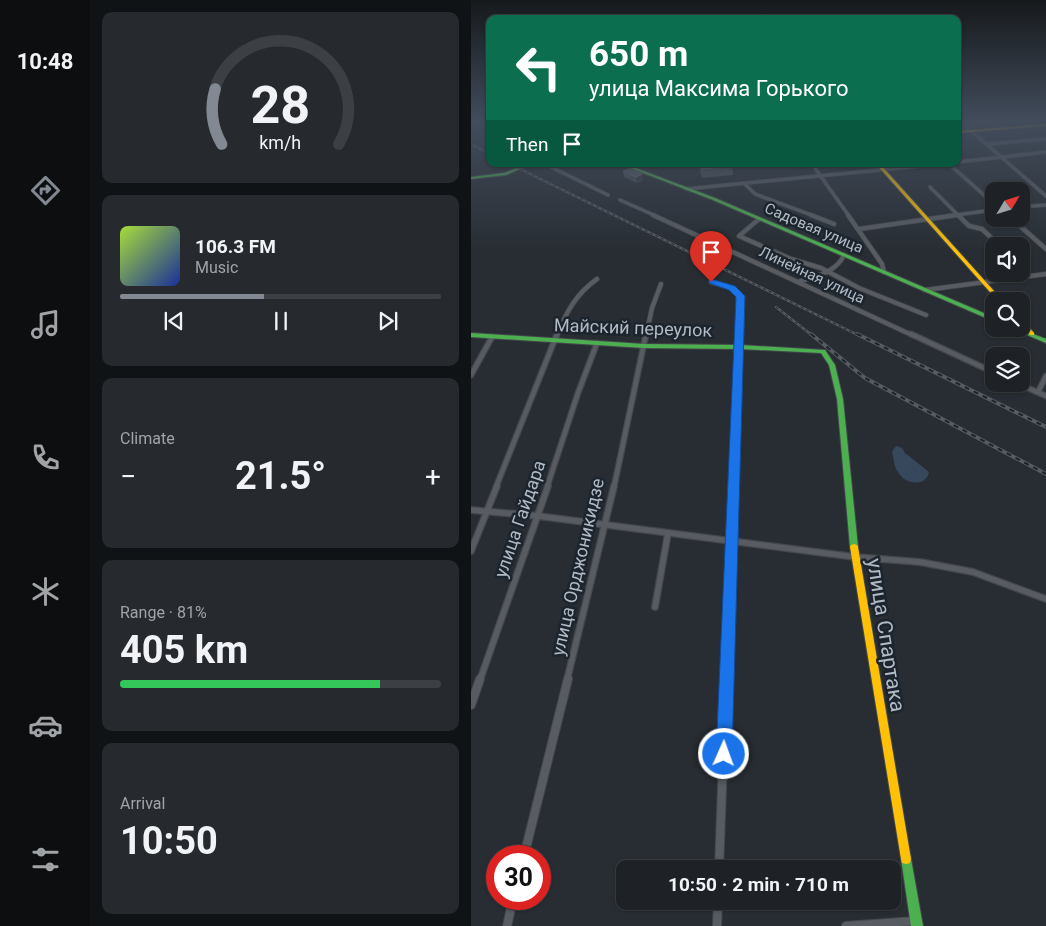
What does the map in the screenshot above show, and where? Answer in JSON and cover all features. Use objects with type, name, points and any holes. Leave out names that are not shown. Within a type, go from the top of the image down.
[{"type":"street","points":[[1011,165],[1046,196]]},
{"type":"street","points":[[471,178],[497,175],[522,167]]},
{"type":"street","points":[[551,167],[608,195]]},
{"type":"street","name":"Садовая улица","points":[[630,167],[759,219],[985,316]]},
{"type":"street","points":[[814,167],[859,229],[882,264],[884,272]]},
{"type":"street","points":[[881,167],[993,292]]},
{"type":"street","points":[[687,189],[912,167]]},
{"type":"street","points":[[952,167],[985,196]]},
{"type":"street","points":[[745,184],[755,194],[834,224]]},
{"type":"street","points":[[930,187],[969,226],[983,229],[991,237]]},
{"type":"street","name":"Линейная улица","points":[[620,200],[985,368]]},
{"type":"street","points":[[1030,206],[1046,205]]},
{"type":"street","points":[[859,229],[985,211]]},
{"type":"street","points":[[759,219],[739,236],[926,315]]},
{"type":"street","points":[[1022,228],[1046,249]]},
{"type":"street","points":[[798,282],[840,264],[844,256]]},
{"type":"street","points":[[925,290],[1046,274]]},
{"type":"street","points":[[471,551],[557,340],[567,310],[584,288],[597,279]]},
{"type":"street","points":[[711,282],[732,288],[741,296],[719,860]]},
{"type":"street","name":"улица Орджоникидзе","points":[[527,845],[606,525],[652,308],[661,284]]},
{"type":"street","points":[[1030,332],[1034,336]]},
{"type":"street","points":[[1030,334],[1046,342]]},
{"type":"street","name":"Майский переулок","points":[[471,335],[644,346],[740,347],[823,351]]},
{"type":"street","points":[[471,375],[492,337]]},
{"type":"street","name":"улица Гайдара","points":[[471,705],[578,393],[597,343]]},
{"type":"street","name":"улица Спартака","points":[[823,351],[832,365],[840,399],[855,557],[917,923]]},
{"type":"street","points":[[1038,392],[1046,376]]},
{"type":"street","points":[[1030,389],[1046,396]]},
{"type":"street","points":[[471,510],[537,516],[733,543],[855,557],[920,562],[973,572],[1046,599]]},
{"type":"street","points":[[655,607],[668,533]]},
{"type":"street","points":[[507,926],[511,910]]},
{"type":"street","points":[[717,926],[718,910]]},
{"type":"street","points":[[846,926],[917,923]]},
{"type":"water","points":[[896,446],[902,448],[905,453],[929,472],[924,480],[915,482],[901,476],[896,468],[892,452]]},
{"type":"building","points":[[701,167],[722,167],[702,169]]},
{"type":"building","points":[[629,169],[642,174],[636,177],[623,171]]},
{"type":"railway","points":[[516,167],[860,336]]},
{"type":"railway","points":[[776,307],[813,336]]},
{"type":"railway","points":[[811,334],[865,378],[1046,474]]},
{"type":"railway","points":[[857,334],[1046,427]]},
{"type":"traffic: fast","points":[[471,178],[505,174],[522,167]]},
{"type":"traffic: fast","points":[[630,167],[714,199],[985,316]]},
{"type":"traffic: fast","points":[[471,335],[644,346],[740,347],[823,351],[832,365],[840,399],[854,547]]},
{"type":"traffic: fast","points":[[1030,335],[1046,341]]},
{"type":"traffic: fast","points":[[906,859],[917,926]]},
{"type":"traffic: slow","points":[[881,167],[993,292]]},
{"type":"traffic: slow","points":[[854,547],[906,859]]},
{"type":"route","points":[[711,282],[732,288],[741,296],[724,754]]}]
